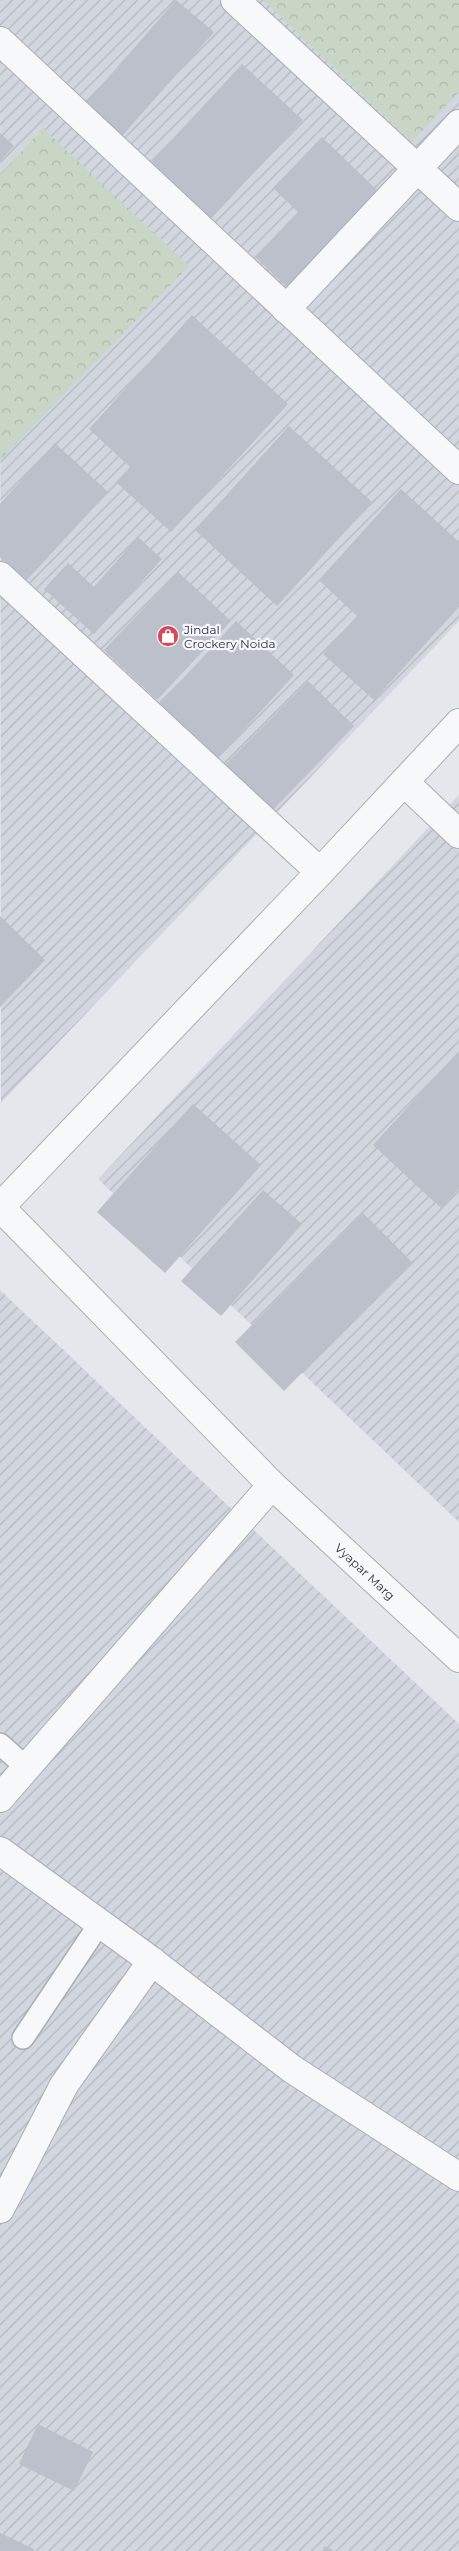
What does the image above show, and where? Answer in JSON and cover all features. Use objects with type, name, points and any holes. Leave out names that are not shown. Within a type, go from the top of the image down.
[{"type":"street","points":[[235,0],[459,207]]},
{"type":"street","points":[[0,41],[459,470]]},
{"type":"street","points":[[286,309],[459,124]]},
{"type":"street","points":[[0,576],[320,872],[459,723]]},
{"type":"street","points":[[404,782],[459,834]]},
{"type":"street","name":"Vyapar Marg","points":[[320,872],[0,1207],[272,1485],[459,1658]]},
{"type":"street","points":[[0,1798],[272,1485]]},
{"type":"street","points":[[0,1851],[100,1922],[292,2070],[459,2177]]},
{"type":"street","points":[[0,2209],[64,2085],[152,1961]]},
{"type":"lane","points":[[0,1744],[26,1767]]},
{"type":"lane","points":[[23,2038],[100,1922]]},
{"type":"shaded area","points":[[0,0],[459,0],[459,621],[1,1103]]},
{"type":"shaded area","points":[[459,795],[459,1522],[98,1179]]},
{"type":"shaded area","points":[[0,1290],[459,1724],[459,2551],[0,2551]]},
{"type":"green space","points":[[263,0],[459,0],[459,92],[412,142]]},
{"type":"green space","points":[[43,128],[189,266],[0,460],[0,175]]},
{"type":"building","points":[[176,0],[214,32],[121,137],[85,104]]},
{"type":"building","points":[[242,64],[303,120],[206,224],[146,168]]},
{"type":"building","points":[[0,133],[14,146],[0,161]]},
{"type":"building","points":[[322,137],[382,195],[292,292],[255,257],[298,212],[273,188]]},
{"type":"building","points":[[192,315],[288,404],[171,532],[116,482],[130,467],[89,429]]},
{"type":"building","points":[[289,426],[372,502],[277,606],[195,530]]},
{"type":"building","points":[[55,443],[108,492],[26,581],[0,557],[0,504]]},
{"type":"building","points":[[401,489],[459,542],[459,607],[374,700],[323,654],[357,616],[319,580]]},
{"type":"building","points":[[138,537],[162,559],[94,634],[44,589],[68,563],[94,587]]},
{"type":"building","name":"Jindal Crockery Noida","points":[[178,572],[231,621],[157,700],[104,650]]},
{"type":"building","points":[[236,621],[294,675],[218,758],[160,704]]},
{"type":"building","points":[[308,681],[354,726],[271,812],[224,766]]},
{"type":"building","points":[[0,916],[45,960],[0,1007]]},
{"type":"building","points":[[459,1051],[459,1189],[441,1208],[373,1145]]},
{"type":"building","points":[[193,1104],[261,1165],[165,1273],[97,1212]]},
{"type":"building","points":[[263,1190],[302,1224],[221,1316],[181,1281]]},
{"type":"building","points":[[363,1213],[412,1262],[284,1391],[235,1342]]},
{"type":"building","points":[[38,2424],[93,2452],[74,2491],[19,2464]]},
{"type":"building","points":[[0,2533],[34,2549],[33,2551],[0,2551]]},
{"type":"building","points":[[325,2546],[334,2551],[322,2551]]},
{"type":"place","name":"Jindal Crockery Noida","points":[[168,636]]}]
